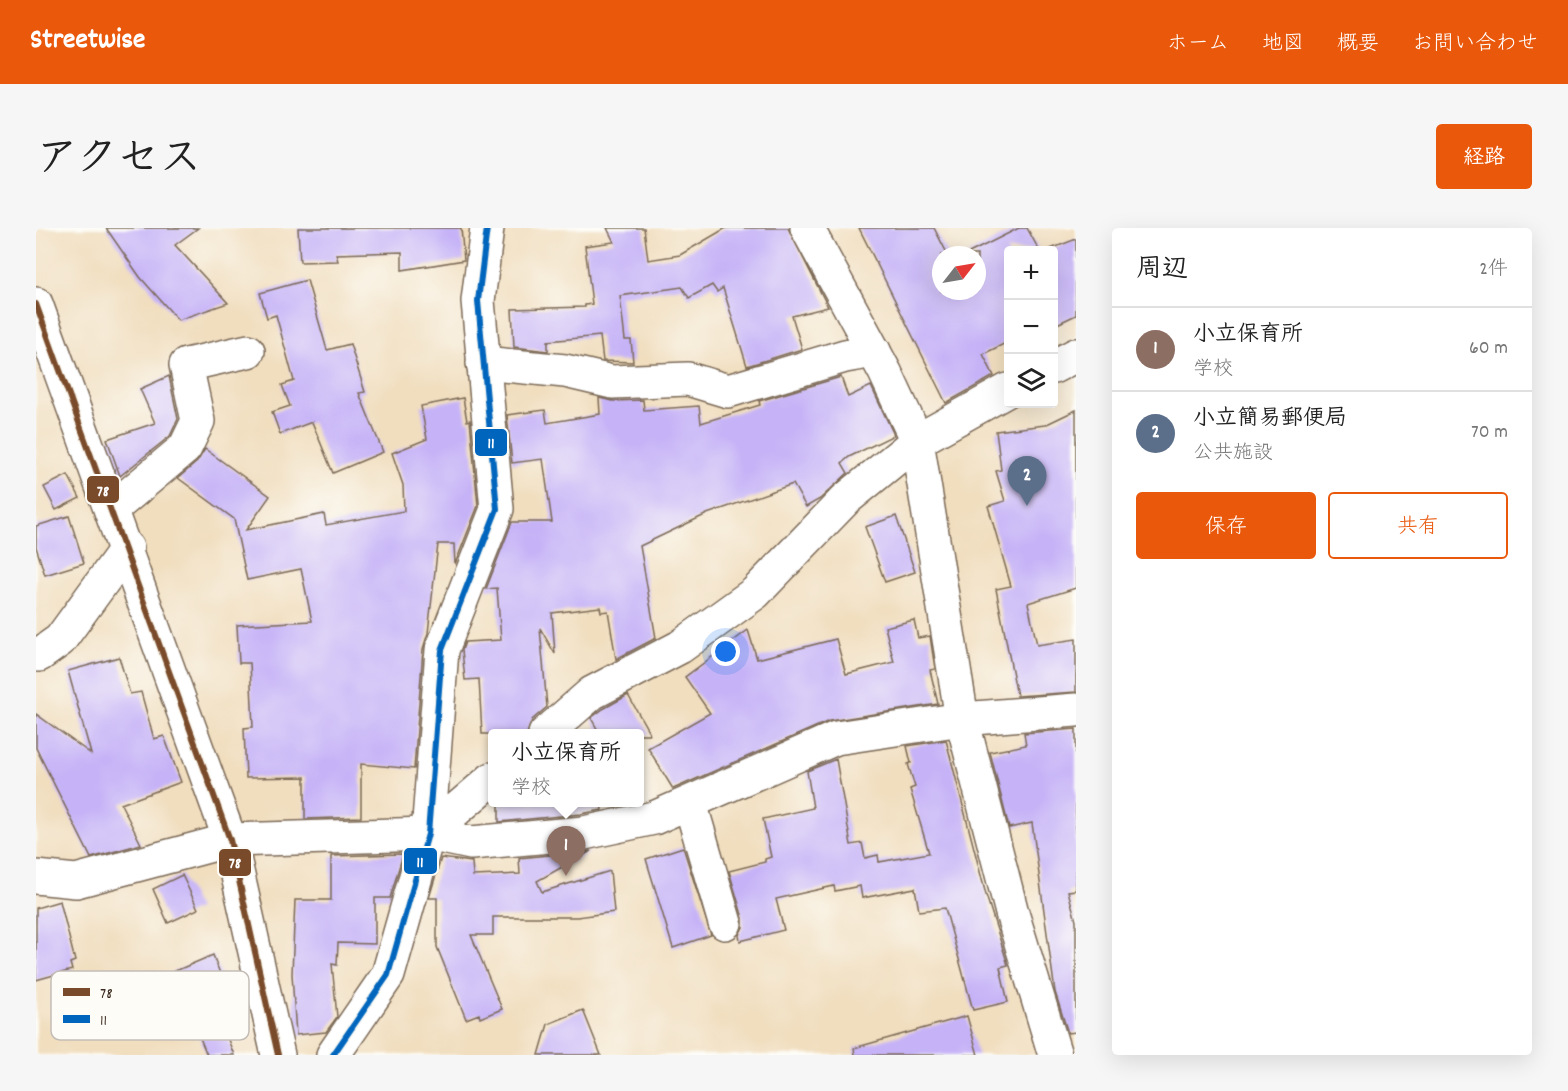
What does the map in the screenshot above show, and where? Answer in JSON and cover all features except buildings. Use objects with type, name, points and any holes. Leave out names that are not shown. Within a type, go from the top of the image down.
[{"type":"street","points":[[333,1055],[388,975],[428,834],[442,650],[497,508],[478,300],[487,228]]},
{"type":"street","points":[[807,228],[874,351],[917,441],[962,719],[1012,913],[1055,1055]]},
{"type":"street","points":[[36,304],[127,548],[230,840],[278,1055]]},
{"type":"street","points":[[112,509],[185,448],[198,422],[186,364],[248,351]]},
{"type":"street","points":[[483,363],[565,371],[612,382],[688,379],[728,390],[845,356],[874,351]]},
{"type":"street","points":[[1058,364],[1076,355]]},
{"type":"street","points":[[551,729],[592,693],[680,647],[755,593],[846,499],[917,441],[1004,392]]},
{"type":"street","points":[[36,654],[39,655],[60,640],[127,548]]},
{"type":"street","points":[[36,878],[76,881],[230,840],[428,834],[471,843],[584,833],[654,818],[836,738],[962,719],[1076,710]]},
{"type":"street","points":[[428,834],[488,782]]},
{"type":"street","points":[[690,803],[724,923]]},
{"type":"transit line","name":"11","points":[[333,1055],[388,975],[428,834],[442,650],[497,509],[478,301],[487,228]]},
{"type":"transit line","name":"78","points":[[36,304],[230,840],[278,1055]]},
{"type":"place","name":"小立簡易郵便局","points":[[1027,506]]},
{"type":"place","name":"小立保育所","points":[[566,876]]}]
